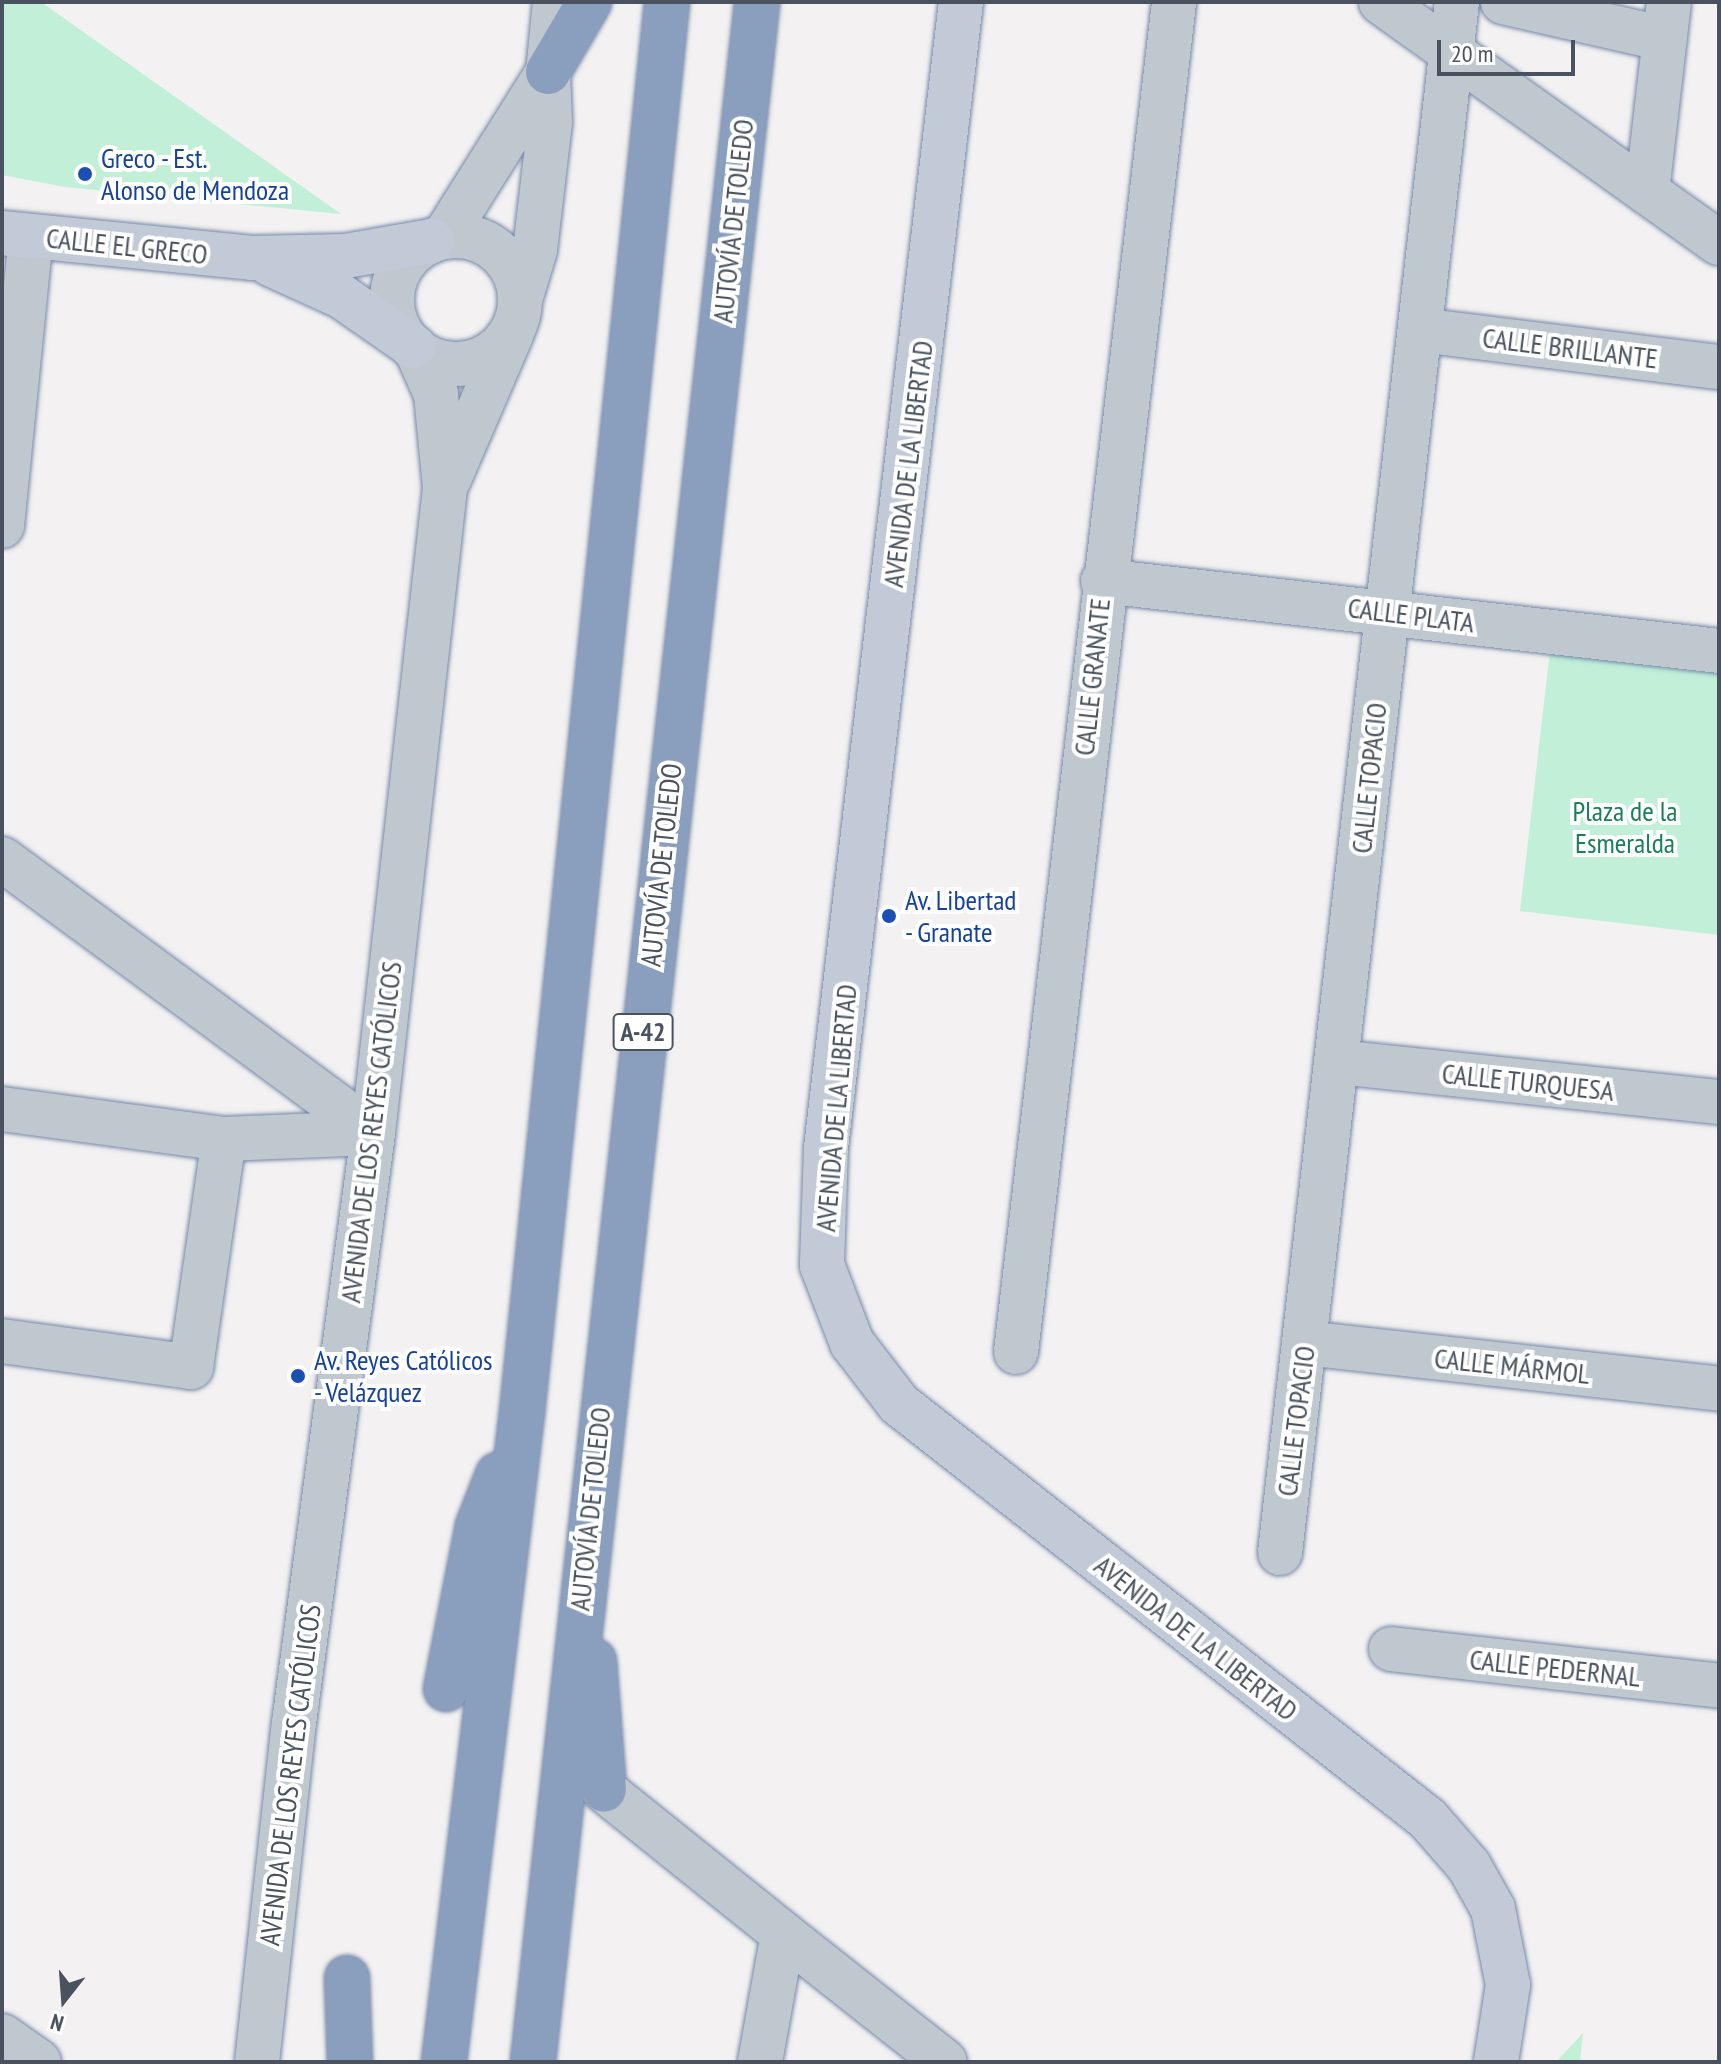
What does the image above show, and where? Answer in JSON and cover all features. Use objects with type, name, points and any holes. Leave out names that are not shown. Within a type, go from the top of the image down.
[{"type":"highway","points":[[548,72],[589,2]]},
{"type":"highway","points":[[444,2062],[522,1413],[667,2]]},
{"type":"highway","name":"AUTOVÍA DE TOLEDO","points":[[533,2062],[586,1544],[757,2]]},
{"type":"highway","points":[[446,1689],[478,1526],[522,1413]]},
{"type":"highway","points":[[586,1544],[604,1790]]},
{"type":"highway","points":[[347,1978],[350,2062]]},
{"type":"street","name":"AVENIDA DE LOS REYES CATÓLICOS","points":[[445,488],[518,313],[535,250],[550,122],[548,72],[555,2]]},
{"type":"street","name":"AVENIDA DE LA LIBERTAD","points":[[961,2],[826,1148],[822,1265],[852,1343],[899,1404],[1428,1819],[1469,1866],[1493,1909],[1508,1985],[1496,2062]]},
{"type":"street","name":"CALLE GRANATE","points":[[1016,1352],[1103,581],[1174,2]]},
{"type":"street","points":[[1381,2],[1719,243]]},
{"type":"street","name":"CALLE TOPACIO","points":[[1280,1553],[1457,2]]},
{"type":"street","points":[[1503,2],[1667,20],[1647,192]]},
{"type":"street","name":"AVENIDA DE LOS REYES CATÓLICOS","points":[[438,239],[548,72]]},
{"type":"street","points":[[2,526],[16,235]]},
{"type":"street","name":"CALLE EL GRECO","points":[[16,235],[252,258]]},
{"type":"street","points":[[414,347],[395,320],[394,286],[413,253],[438,239]]},
{"type":"street","points":[[438,239],[478,239],[504,257],[518,313],[497,349],[463,363],[440,361],[305,276],[252,258],[346,256],[438,239]]},
{"type":"street","name":"CALLE BRILLANTE","points":[[1420,330],[1719,367]]},
{"type":"street","name":"AVENIDA DE LOS REYES CATÓLICOS","points":[[257,2062],[294,1723],[373,1133],[445,488],[436,394],[414,347]]},
{"type":"street","name":"CALLE PLATA","points":[[1103,581],[1719,651]]},
{"type":"street","points":[[2,859],[373,1133]]},
{"type":"street","name":"CALLE TURQUESA","points":[[1337,1062],[1719,1102]]},
{"type":"street","points":[[2,1109],[224,1139],[373,1133]]},
{"type":"street","points":[[2,1341],[191,1367],[224,1139]]},
{"type":"street","name":"CALLE MÁRMOL","points":[[1305,1343],[1719,1389]]},
{"type":"street","name":"CALLE PEDERNAL","points":[[1391,1649],[1719,1686]]},
{"type":"street","points":[[604,1790],[945,2062]]},
{"type":"street","points":[[760,2062],[783,1934]]},
{"type":"street","points":[[2,2036],[39,2062]]},
{"type":"green space","points":[[2,2],[41,2],[341,214],[65,187],[2,175]]},
{"type":"green space","name":"Plaza de la Esmeralda","points":[[1550,651],[1719,671],[1719,935],[1520,911]]},
{"type":"green space","points":[[1583,2033],[1580,2062],[1556,2062]]},
{"type":"place","name":"Greco - Est. Alonso de Mendoza","points":[[85,174]]},
{"type":"place","name":"Av. Libertad - Granate","points":[[889,916]]},
{"type":"place","name":"Av. Reyes Católicos - Velázquez","points":[[298,1376]]}]
